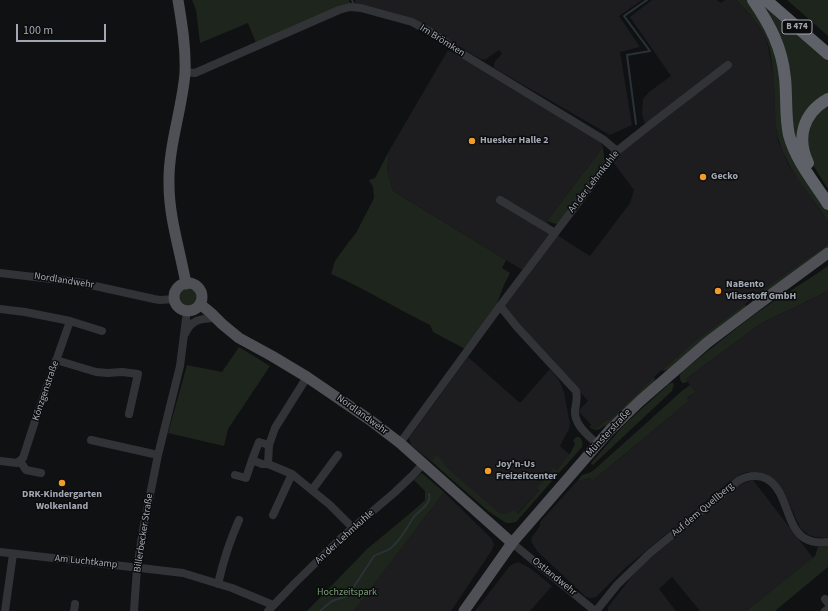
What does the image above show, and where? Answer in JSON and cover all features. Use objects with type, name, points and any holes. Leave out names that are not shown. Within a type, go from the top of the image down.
[{"type":"highway","points":[[753,0],[766,19],[777,43],[784,68],[787,121],[789,135],[794,149],[799,160],[828,204]]},
{"type":"highway","name":"B 474","points":[[766,0],[828,54]]},
{"type":"highway","name":"B 474","points":[[778,0],[828,43]]},
{"type":"highway","points":[[828,99],[812,111],[806,121],[802,138],[804,154],[811,170],[828,195]]},
{"type":"main road","points":[[178,0],[183,29],[185,72],[170,163],[169,183],[172,221],[186,284]]},
{"type":"main road","name":"Münsterstraße","points":[[464,611],[512,543],[609,431],[640,401],[714,337],[828,253]]},
{"type":"main road","name":"Münsterstraße","points":[[784,285],[817,268],[828,260]]},
{"type":"main road","points":[[186,284],[194,285],[200,292],[200,304],[194,310],[187,311],[178,307],[174,299],[178,287],[186,284]]},
{"type":"main road","name":"Nordlandwehr","points":[[200,304],[227,330],[307,377],[370,420],[400,444],[512,543]]},
{"type":"street","name":"Im Brömken","points":[[185,72],[195,73],[340,10],[350,7],[361,8],[412,22],[434,34],[461,53],[604,140],[617,151]]},
{"type":"street","name":"An der Lehmkuhle","points":[[400,444],[500,306],[617,151],[728,65]]},
{"type":"street","points":[[500,200],[555,233]]},
{"type":"street","name":"Nordlandwehr","points":[[0,273],[77,282],[160,300],[174,299]]},
{"type":"street","points":[[500,306],[517,327],[576,391],[578,396],[575,417],[583,430],[597,444]]},
{"type":"street","points":[[0,309],[25,312],[70,321],[102,331]]},
{"type":"street","name":"Billerbecker Straße","points":[[134,611],[137,568],[142,530],[158,455],[177,381],[187,311]]},
{"type":"street","points":[[184,336],[189,326],[197,320],[215,318]]},
{"type":"street","name":"Könzgenstraße","points":[[20,461],[25,454],[70,321]]},
{"type":"street","points":[[56,360],[96,372],[122,372],[138,374],[129,414]]},
{"type":"street","points":[[268,464],[269,445],[275,428],[307,377]]},
{"type":"street","points":[[91,440],[158,455]]},
{"type":"street","points":[[235,475],[246,478],[259,442],[269,445]]},
{"type":"street","points":[[312,490],[338,455]]},
{"type":"street","points":[[252,460],[262,464],[268,464],[292,474],[330,504],[353,528]]},
{"type":"street","points":[[0,461],[12,463],[20,461],[26,470],[41,473]]},
{"type":"street","name":"An der Lehmkuhle","points":[[270,608],[353,528],[394,493],[423,464]]},
{"type":"street","points":[[273,515],[292,474]]},
{"type":"street","name":"Auf dem Quellberg","points":[[595,611],[617,585],[649,554],[738,481],[747,476],[765,478],[776,487],[796,529],[804,537],[814,542],[828,542]]},
{"type":"street","points":[[218,584],[220,572],[239,520]]},
{"type":"street","name":"Ostlandwehr","points":[[512,543],[595,611]]},
{"type":"street","name":"Am Luchtkamp","points":[[0,552],[183,573],[232,588],[270,608]]},
{"type":"street","points":[[5,611],[13,554]]},
{"type":"shaded area","points":[[355,0],[642,0],[619,16],[640,47],[620,52],[632,125],[610,135],[494,68],[496,60],[502,54],[499,50],[485,60],[482,60],[427,27],[354,5]]},
{"type":"shaded area","points":[[652,0],[717,0],[721,3],[725,0],[736,0],[754,20],[764,34],[770,57],[774,79],[778,141],[788,164],[828,222],[828,244],[758,293],[696,340],[610,419],[606,420],[595,429],[578,411],[588,401],[504,307],[529,274],[393,191],[387,170],[389,151],[448,50],[600,142],[603,147],[547,221],[557,235],[590,256],[630,203],[634,190],[613,162],[645,124],[642,114],[643,99],[649,92],[671,76],[630,17]]},
{"type":"shaded area","points":[[828,291],[828,537],[815,537],[809,535],[801,529],[784,492],[777,483],[762,473],[747,472],[729,482],[624,569],[596,597],[586,597],[537,551],[531,540],[540,526],[540,522],[578,480],[590,478],[592,481],[689,401],[687,399],[694,392],[686,379],[760,324]]},
{"type":"shaded area","points":[[468,357],[520,403],[550,369],[559,380],[564,392],[570,424],[560,446],[570,455],[512,520],[500,518],[411,445],[409,438]]},
{"type":"shaded area","points":[[753,480],[813,558],[746,611],[700,611],[672,577],[659,589],[676,611],[608,611],[608,607],[633,575],[646,562],[736,487]]},
{"type":"shaded area","points":[[444,492],[492,539],[494,545],[451,611],[354,611]]},
{"type":"shaded area","points":[[518,562],[530,568],[552,586],[530,611],[475,611],[509,567]]},
{"type":"green space","points":[[192,0],[349,0],[351,5],[256,43],[248,23],[200,43],[196,10]]},
{"type":"green space","points":[[736,0],[749,0],[778,56],[784,117],[828,209],[828,222],[794,173],[783,152],[776,127],[773,76],[769,48],[763,33],[757,24]]},
{"type":"green space","points":[[760,0],[828,59],[828,96],[822,100],[798,150],[789,105]]},
{"type":"green space","points":[[787,0],[828,0],[828,36]]},
{"type":"green space","points":[[828,102],[828,189],[811,162],[807,150],[809,123]]},
{"type":"green space","points":[[603,147],[604,161],[558,223],[556,224],[547,221]]},
{"type":"green space","points":[[389,151],[387,170],[393,191],[506,260],[502,268],[510,273],[496,306],[465,349],[433,332],[430,325],[357,286],[331,274],[335,261],[356,233],[374,198],[373,187],[369,180],[375,178]]},
{"type":"green space","points":[[828,244],[828,251],[757,298],[755,296],[758,293]]},
{"type":"green space","points":[[828,266],[828,291],[760,324],[686,379],[688,382],[682,383],[680,375],[683,371],[720,341],[758,312]]},
{"type":"green space","points":[[188,287],[195,290],[198,297],[195,304],[188,307],[181,304],[178,297],[181,290]]},
{"type":"green space","points":[[745,304],[746,306],[669,369],[664,371],[662,370],[696,340]]},
{"type":"green space","points":[[239,347],[270,366],[228,429],[224,446],[168,433],[187,365],[222,372]]},
{"type":"green space","points":[[654,377],[654,382],[607,427],[605,425],[596,430],[590,427],[591,425],[595,429],[606,420],[610,419]]},
{"type":"green space","points":[[671,383],[674,384],[672,391],[593,465],[591,464],[624,425]]},
{"type":"green space","points":[[690,385],[695,392],[687,398],[689,401],[592,481],[590,478],[578,480],[582,475],[595,469]]},
{"type":"green space","points":[[576,437],[581,439],[583,443],[582,447],[516,522],[511,523],[506,523],[488,511],[432,461],[437,455],[449,470],[499,513],[507,514],[514,510],[518,514],[539,490],[537,487],[547,478],[553,468],[557,470],[568,457],[574,447],[575,443],[573,441]]},
{"type":"green space","name":"Hochzeitspark","points":[[422,473],[444,492],[354,611],[307,611],[367,549],[425,500],[425,491],[414,480]]},
{"type":"green space","points":[[828,546],[828,567],[775,611],[746,611],[815,556],[818,547]]},
{"type":"waterway","points":[[636,124],[627,55],[650,51],[624,16],[647,0]]},
{"type":"waterway","points":[[320,611],[332,601],[347,596],[374,556],[395,545],[415,516],[425,507],[430,498],[429,494]]},
{"type":"place","name":"Huesker Halle 2","points":[[472,141]]},
{"type":"place","name":"Gecko","points":[[703,177]]},
{"type":"place","name":"NaBento Vliesstoff GmbH","points":[[718,291]]},
{"type":"place","name":"Joy'n-Us Freizeitcenter","points":[[488,471]]},
{"type":"place","name":"DRK-Kindergarten Wolkenland","points":[[62,483]]}]
